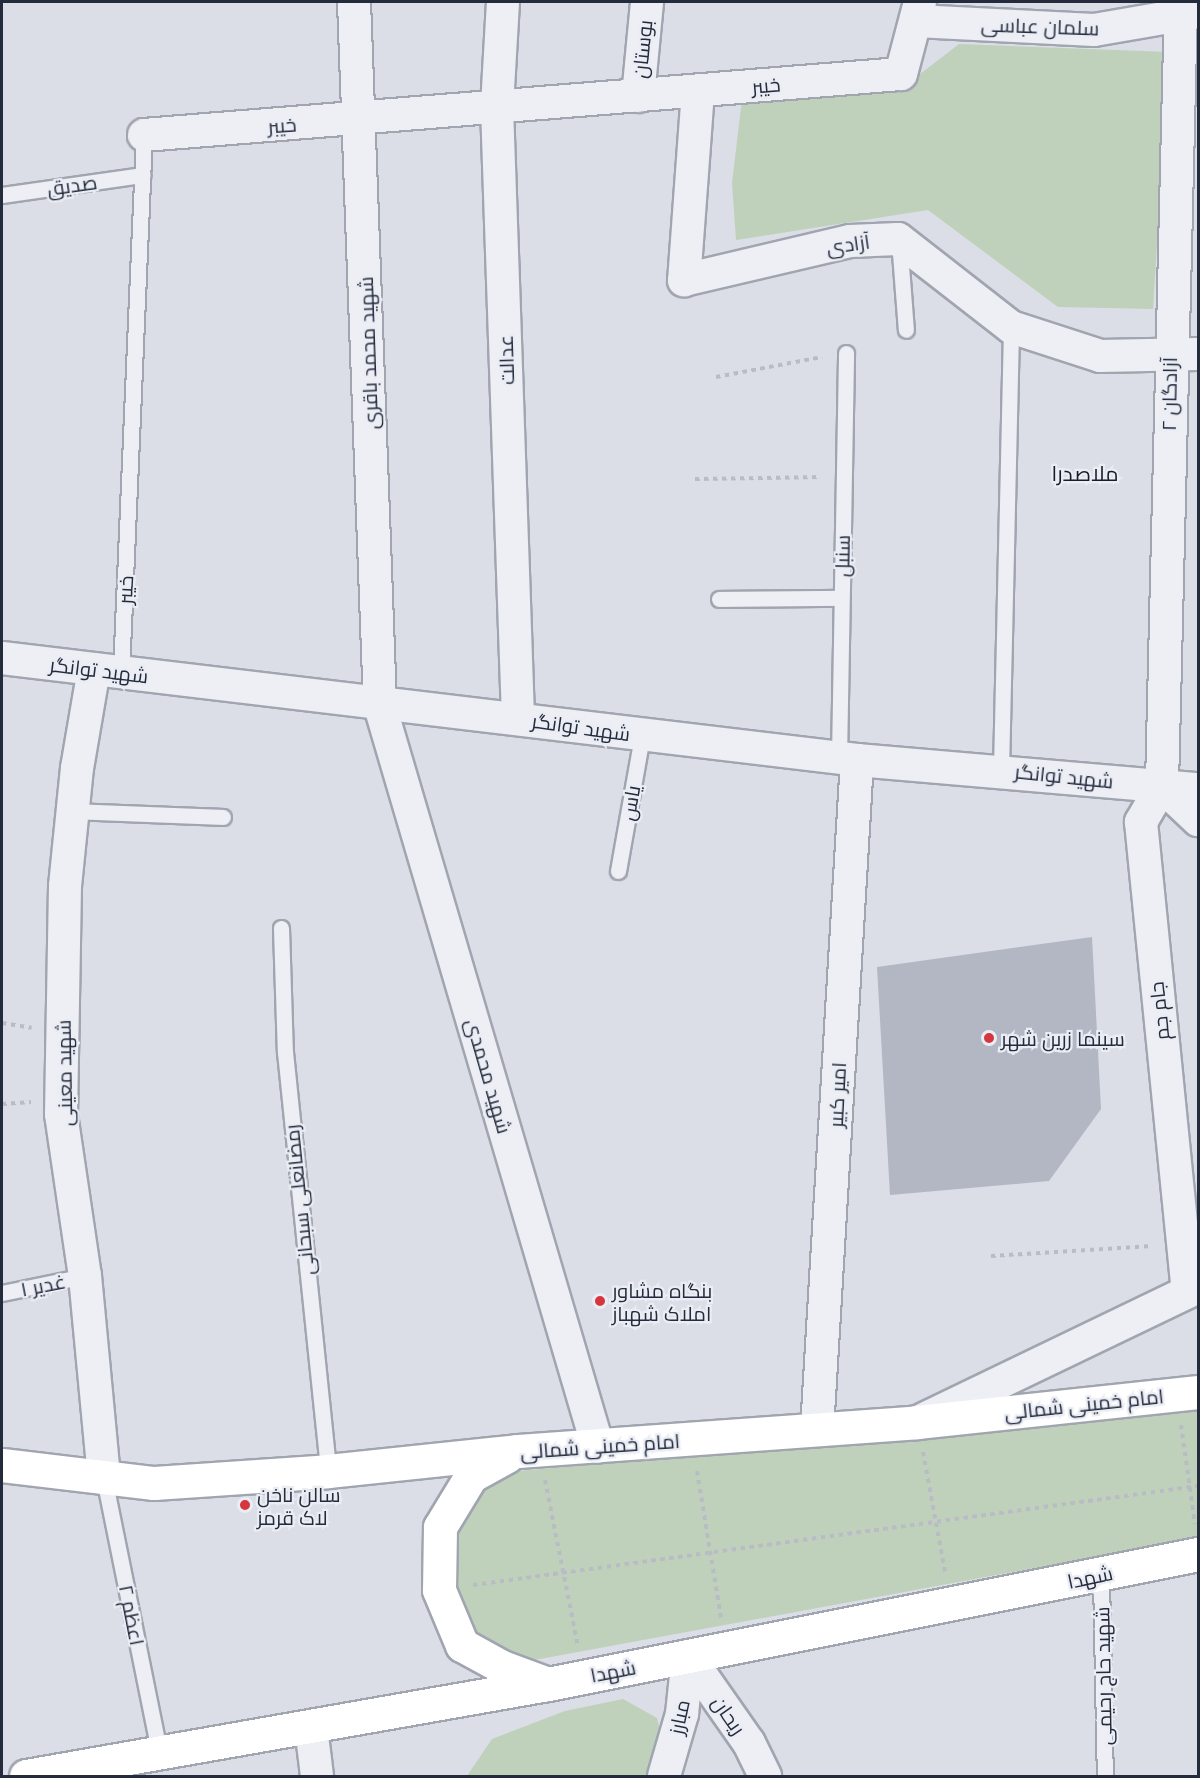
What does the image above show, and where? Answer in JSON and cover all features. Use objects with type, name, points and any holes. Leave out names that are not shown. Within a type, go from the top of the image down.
[{"type":"main road","name":"امام خمینی شمالی","points":[[2,1465],[154,1483],[328,1471],[528,1450],[597,1447],[917,1422],[1187,1393]]},
{"type":"main road","points":[[528,1450],[471,1476],[440,1527],[439,1590],[462,1645],[502,1667],[548,1684]]},
{"type":"main road","name":"شهدا","points":[[26,1776],[116,1768],[159,1752],[548,1684],[1198,1555]]},
{"type":"street","name":"شهید محمد باقری","points":[[354,2],[361,119],[380,706]]},
{"type":"street","name":"عدالت","points":[[503,2],[497,107],[518,718]]},
{"type":"street","name":"بوستان","points":[[638,96],[647,2]]},
{"type":"street","name":"سلمان عباسی","points":[[918,11],[1094,30],[1186,10]]},
{"type":"street","name":"آزادگان ۲","points":[[1162,786],[1184,354],[1186,10]]},
{"type":"street","name":"خیبر","points":[[144,135],[901,74],[918,11]]},
{"type":"street","name":"آزادی","points":[[698,91],[684,280],[850,241],[898,239],[1011,327],[1100,356],[1184,354]]},
{"type":"street","name":"شهید توانگر","points":[[2,658],[380,706],[518,718],[642,736],[848,759],[1002,770],[1198,789]]},
{"type":"street","name":"شهید معینی","points":[[104,1478],[85,1276],[61,1113],[65,886],[72,811],[108,671]]},
{"type":"street","name":"شهید محمدی","points":[[380,706],[597,1447]]},
{"type":"street","name":"امیر کبیر","points":[[817,1430],[848,759]]},
{"type":"street","points":[[1162,786],[1198,820]]},
{"type":"street","name":"جام جم","points":[[1162,786],[1141,822],[1183,1244],[1193,1297]]},
{"type":"street","points":[[917,1422],[1193,1297]]},
{"type":"street","name":"مبارز","points":[[664,1776],[682,1714],[688,1656]]},
{"type":"street","name":"ریحان","points":[[688,1656],[749,1743],[765,1776]]},
{"type":"street","points":[[311,1727],[316,1776]]},
{"type":"lane","name":"خیبر","points":[[108,671],[144,135]]},
{"type":"lane","name":"صدیق","points":[[2,195],[143,175]]},
{"type":"lane","points":[[898,239],[906,330]]},
{"type":"lane","points":[[1002,770],[1011,327]]},
{"type":"lane","name":"سنبل","points":[[846,353],[841,598],[848,759]]},
{"type":"lane","points":[[719,599],[841,598]]},
{"type":"lane","name":"یاس","points":[[618,871],[642,736]]},
{"type":"lane","points":[[72,811],[223,817]]},
{"type":"lane","name":"رمضانعلی سبحانی","points":[[281,928],[285,1052],[328,1471]]},
{"type":"lane","name":"غدیر ۱","points":[[2,1293],[85,1276]]},
{"type":"lane","name":"اعظم ۲","points":[[104,1478],[159,1752]]},
{"type":"lane","name":"شهید حاج رحیمی","points":[[1101,1575],[1105,1776]]},
{"type":"path","points":[[716,377],[846,353]]},
{"type":"path","points":[[695,479],[843,477]]},
{"type":"path","points":[[991,1256],[1183,1244]]},
{"type":"path","points":[[1187,1393],[1198,1555]]},
{"type":"path","points":[[917,1422],[937,1522],[950,1605]]},
{"type":"path","points":[[691,1440],[726,1648]]},
{"type":"path","points":[[528,1450],[565,1572],[583,1677]]},
{"type":"path","points":[[439,1590],[1198,1486]]},
{"type":"green space","points":[[959,44],[1169,52],[1153,309],[1058,307],[928,210],[736,240],[732,183],[742,99],[902,88]]},
{"type":"green space","points":[[1198,1410],[1198,1538],[518,1663],[470,1637],[450,1588],[449,1531],[466,1501],[492,1478],[518,1471]]},
{"type":"green space","points":[[623,1699],[657,1718],[665,1750],[652,1776],[467,1776],[492,1739],[565,1711]]},
{"type":"building","name":"سینما زرین شهر","points":[[1092,937],[1101,1109],[1049,1181],[890,1195],[877,967]]},
{"type":"place","name":"سینما زرین شهر","points":[[989,1038]]},
{"type":"place","name":"بنگاه مشاور املاک شهباز","points":[[600,1301]]},
{"type":"place","name":"سالن ناخن لاک قرمز","points":[[245,1505]]},
{"type":"district","name":"ملاصدرا","points":[[1085,473]]}]
